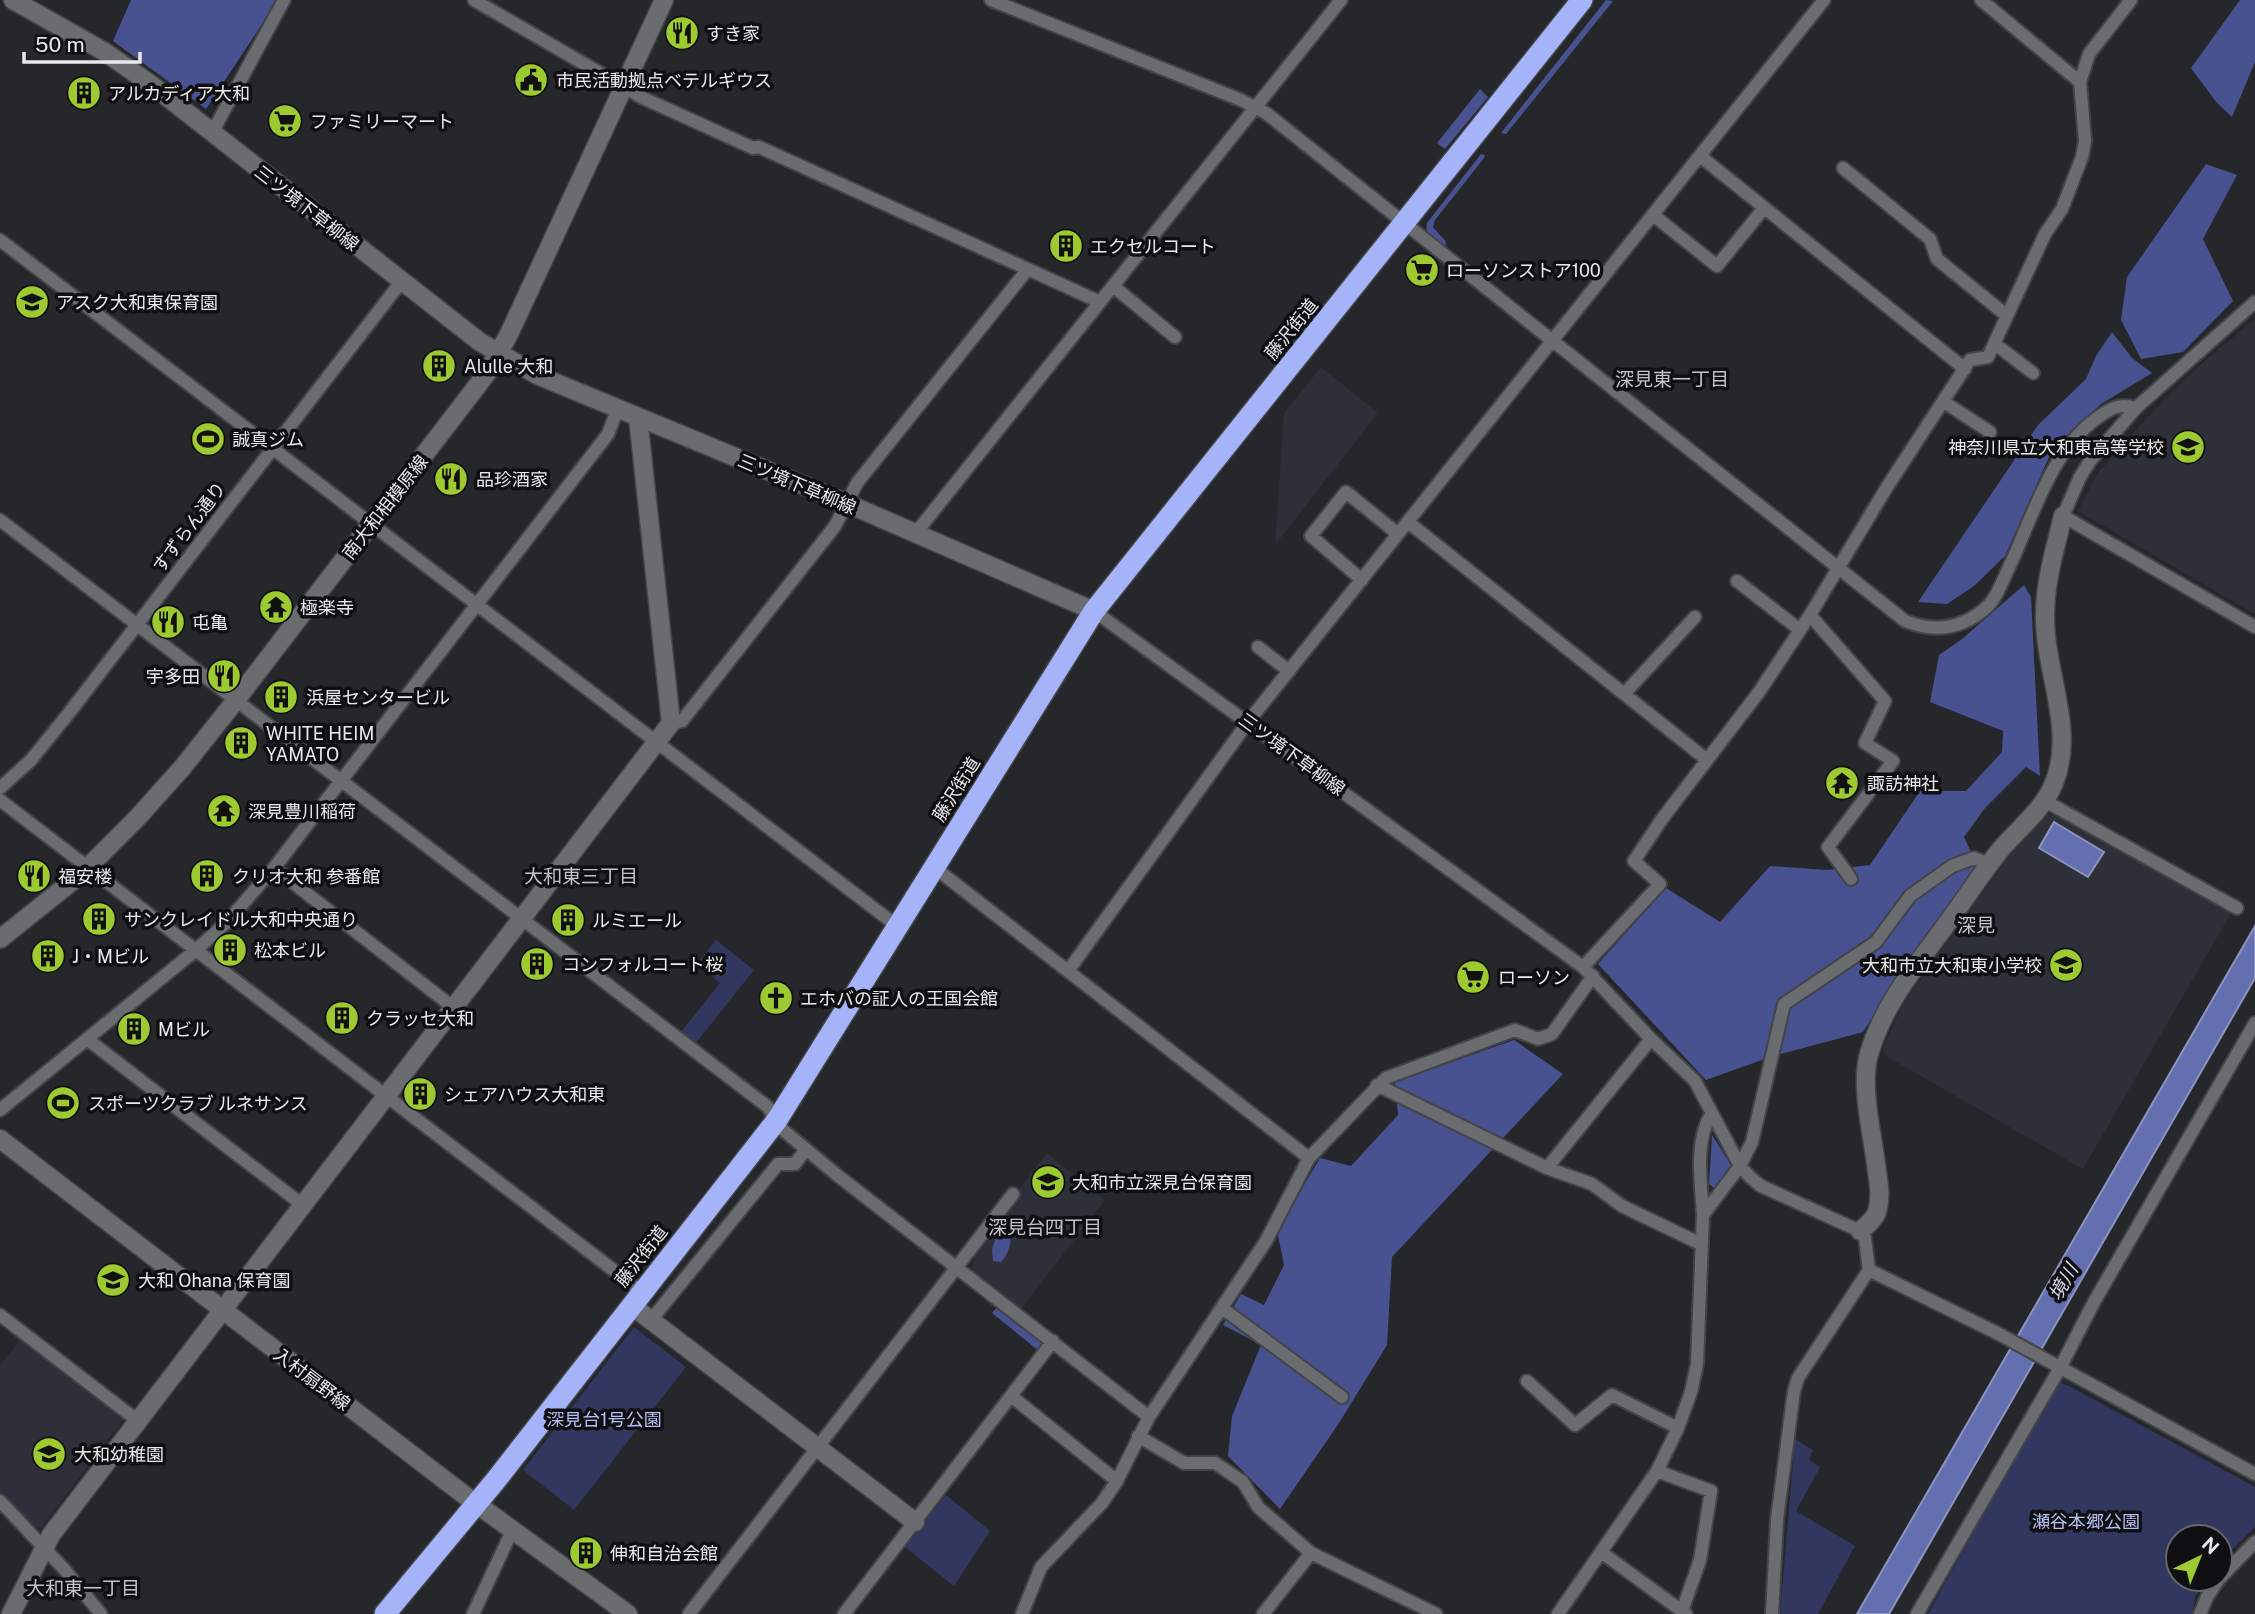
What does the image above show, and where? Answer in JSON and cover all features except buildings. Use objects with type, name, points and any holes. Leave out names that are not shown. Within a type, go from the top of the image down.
[{"type":"highway","name":"藤沢街道","points":[[386,1614],[777,1120],[1094,611],[1582,0]]},
{"type":"street","name":"三ツ境下草柳線","points":[[13,0],[105,52],[498,355],[537,375],[846,503],[1094,611],[1588,972],[1651,1040],[1695,1081],[1740,1166]]},
{"type":"street","points":[[212,133],[284,0]]},
{"type":"street","points":[[474,0],[655,104],[753,148],[758,147],[1100,302]]},
{"type":"street","name":"南大和相模原線","points":[[0,939],[88,867],[182,768],[474,391],[498,355],[664,0]]},
{"type":"street","points":[[990,0],[1256,106],[1905,621],[1922,628],[1964,623],[1990,604],[2059,458],[2077,435],[2112,408],[2123,405],[2136,408]]},
{"type":"street","points":[[915,534],[1341,0]]},
{"type":"street","points":[[1068,971],[1248,722],[1824,0]]},
{"type":"street","points":[[1981,0],[2080,82]]},
{"type":"street","points":[[1022,1614],[1041,1567],[1102,1503],[1117,1481],[1149,1416],[1266,1241],[1309,1158],[1386,1078],[1515,1030],[1538,1039],[1552,1034],[1588,972],[1660,884],[1634,861],[1759,692],[1970,360],[1988,357],[1995,344],[2045,234],[2062,209],[2082,157],[2085,141],[2080,82],[2089,54],[2131,0]]},
{"type":"street","points":[[1700,156],[1965,369]]},
{"type":"street","points":[[1843,169],[1930,239],[1937,259],[2006,315]]},
{"type":"street","points":[[1653,215],[1717,266],[1764,208]]},
{"type":"street","points":[[0,240],[897,926]]},
{"type":"street","points":[[671,723],[682,721],[835,526],[857,483],[1027,270]]},
{"type":"street","name":"すずらん通り","points":[[0,788],[31,760],[401,282]]},
{"type":"street","points":[[1113,286],[1175,337]]},
{"type":"street","points":[[1860,1231],[1876,1213],[1880,1194],[1868,1110],[1868,1056],[1895,996],[1989,864],[2045,801],[2061,763],[2062,746],[2045,616],[2047,584],[2063,516],[2090,461],[2136,408],[2255,302]]},
{"type":"street","points":[[1995,344],[2033,373]]},
{"type":"street","points":[[1944,402],[1990,432]]},
{"type":"street","points":[[0,1110],[227,922],[342,782],[608,435],[618,408]]},
{"type":"street","points":[[11,1614],[43,1547],[671,723],[638,417]]},
{"type":"street","points":[[1362,580],[1311,536],[1346,492],[1398,534]]},
{"type":"street","points":[[2063,516],[2255,627]]},
{"type":"street","points":[[0,520],[768,1107],[783,1130],[806,1149],[1149,1416]]},
{"type":"street","points":[[1408,522],[1707,761]]},
{"type":"street","points":[[1737,581],[1800,630]]},
{"type":"street","points":[[1810,615],[1885,701],[1865,743],[1893,761],[1828,847],[1852,879]]},
{"type":"street","points":[[1624,694],[1695,617]]},
{"type":"street","points":[[1258,647],[1289,671]]},
{"type":"street","points":[[0,800],[387,1096],[636,1299],[651,1320],[915,1522]]},
{"type":"street","points":[[2045,801],[2237,908]]},
{"type":"street","points":[[1703,1215],[1740,1166],[1752,1142],[1784,1004],[1876,942],[1910,896],[1952,866],[1974,858],[1989,864]]},
{"type":"street","points":[[274,868],[454,1008]]},
{"type":"street","points":[[935,868],[1309,1158]]},
{"type":"street","points":[[1917,1614],[2255,1023]]},
{"type":"street","points":[[87,1039],[304,1206]]},
{"type":"street","points":[[1547,1168],[1651,1040]]},
{"type":"street","points":[[1377,1085],[1547,1168],[1592,1184],[1622,1206],[1701,1244]]},
{"type":"street","points":[[1558,1614],[1657,1471],[1678,1428],[1691,1392],[1698,1364],[1704,1125],[1712,1113]]},
{"type":"street","name":"入村扇野線","points":[[0,1139],[475,1504],[628,1614]]},
{"type":"street","points":[[651,1320],[778,1164],[795,1164],[806,1149]]},
{"type":"street","points":[[1740,1166],[1761,1186],[1860,1231],[1865,1238],[1869,1270],[1798,1378],[1794,1391],[1777,1519],[1772,1614]]},
{"type":"street","points":[[689,1614],[1013,1195]]},
{"type":"street","points":[[1869,1270],[1997,1333],[2255,1474]]},
{"type":"street","points":[[1222,1307],[1342,1397]]},
{"type":"street","points":[[0,1315],[138,1421]]},
{"type":"street","points":[[844,1614],[1053,1341]]},
{"type":"street","points":[[1527,1381],[1574,1425],[1612,1395],[1678,1428]]},
{"type":"street","points":[[1011,1396],[1117,1481]]},
{"type":"street","points":[[1138,1436],[1184,1463],[1215,1463],[1242,1482],[1258,1507],[1311,1553],[1436,1614]]},
{"type":"street","points":[[1601,1552],[1684,1612],[1700,1560],[1710,1491],[1657,1471]]},
{"type":"street","points":[[0,1501],[101,1614]]},
{"type":"street","points":[[473,1614],[512,1531]]},
{"type":"street","points":[[2234,1564],[2255,1542]]},
{"type":"street","points":[[1263,1614],[1311,1553]]},
{"type":"street","points":[[2200,1614],[2210,1593]]},
{"type":"shaded area","points":[[131,0],[278,0],[206,109],[113,41]]},
{"type":"shaded area","points":[[1606,0],[1613,1],[1506,134],[1501,133]]},
{"type":"shaded area","points":[[2240,0],[2255,0],[2255,62],[2232,117],[2217,103],[2191,68]]},
{"type":"shaded area","points":[[1480,89],[1488,97],[1445,149],[1437,143]]},
{"type":"shaded area","points":[[1481,154],[1485,155],[1484,158],[1435,220],[1433,227],[1446,242],[1445,248],[1426,233],[1427,223]]},
{"type":"shaded area","points":[[2206,164],[2237,175],[2203,239],[2233,301],[2183,352],[2141,359],[2121,320],[2127,277]]},
{"type":"shaded area","name":"神奈川県立大和東高等学校","points":[[2255,319],[2255,614],[2078,511],[2097,474],[2145,420],[2202,363]]},
{"type":"shaded area","points":[[2112,332],[2132,358],[2152,373],[2101,404],[2053,448],[2005,556],[1974,586],[1947,604],[1918,602],[2038,425],[2086,379],[2096,356]]},
{"type":"shaded area","points":[[1321,367],[1378,413],[1275,545],[1284,413]]},
{"type":"shaded area","points":[[2024,585],[2031,597],[2040,776],[2026,767],[1985,808],[1964,837],[1979,869],[1916,949],[1863,1032],[1773,1056],[1706,1080],[1598,964],[1666,888],[1720,922],[1770,866],[1827,870],[1870,865],[1920,791],[1966,791],[2002,752],[2003,731],[1930,702],[1939,655],[1962,639]]},
{"type":"shaded area","name":"大和市立大和東小学校","points":[[2055,813],[2231,913],[2083,1169],[1886,1056],[1883,1050],[1901,1007],[2020,841],[2048,814]]},
{"type":"shaded area","points":[[1514,1040],[1563,1074],[1392,1257],[1387,1345],[1339,1423],[1280,1509],[1228,1456],[1232,1416],[1261,1345],[1223,1325],[1241,1294],[1264,1305],[1284,1265],[1277,1231],[1320,1158],[1351,1166],[1398,1115],[1395,1082]]},
{"type":"shaded area","points":[[1712,1135],[1731,1165],[1731,1170],[1714,1188],[1709,1184]]},
{"type":"shaded area","points":[[1047,1153],[1105,1200],[1021,1309],[972,1270],[977,1245]]},
{"type":"shaded area","points":[[1005,1222],[1010,1232],[1009,1248],[1001,1262],[993,1261],[992,1250],[999,1226]]},
{"type":"shaded area","points":[[1000,1304],[1047,1341],[1039,1351],[992,1313]]},
{"type":"shaded area","name":"大和幼稚園","points":[[22,1338],[126,1416],[41,1528],[36,1527],[0,1492],[0,1365]]},
{"type":"green space","points":[[716,940],[754,970],[695,1044],[681,1032],[720,983],[697,964]]},
{"type":"green space","name":"深見台1号公園","points":[[634,1327],[686,1367],[574,1510],[523,1470]]},
{"type":"green space","name":"瀬谷本郷公園","points":[[2057,1382],[2255,1487],[2255,1527],[2234,1548],[2234,1523],[2164,1523],[2164,1593],[2198,1593],[2192,1614],[1928,1614]]},
{"type":"green space","points":[[1795,1439],[1813,1450],[1809,1460],[1820,1467],[1796,1511],[1855,1546],[1818,1614],[1780,1614]]},
{"type":"green space","points":[[946,1495],[990,1531],[954,1586],[905,1547]]},
{"type":"water","points":[[2054,822],[2104,852],[2088,877],[2039,848]]},
{"type":"water","name":"境川","points":[[2255,926],[2255,978],[1889,1614],[1857,1614]]},
{"type":"place","name":"すき家","points":[[682,33]]},
{"type":"place","name":"市民活動拠点ベテルギウス","points":[[531,80]]},
{"type":"place","name":"アルカディア大和","points":[[84,93]]},
{"type":"place","name":"ファミリーマート","points":[[285,121]]},
{"type":"place","name":"エクセルコート","points":[[1066,246]]},
{"type":"place","name":"ローソンストア100","points":[[1422,270]]},
{"type":"place","name":"アスク大和東保育園","points":[[32,302]]},
{"type":"place","name":"Alulle 大和","points":[[439,366]]},
{"type":"place","name":"誠真ジム","points":[[208,439]]},
{"type":"place","name":"神奈川県立大和東高等学校","points":[[2188,447]]},
{"type":"place","name":"品珍酒家","points":[[451,479]]},
{"type":"place","name":"極楽寺","points":[[276,607]]},
{"type":"place","name":"屯亀","points":[[168,622]]},
{"type":"place","name":"宇多田","points":[[224,676]]},
{"type":"place","name":"浜屋センタービル","points":[[281,697]]},
{"type":"place","name":"WHITE HEIM YAMATO","points":[[241,743]]},
{"type":"place","name":"諏訪神社","points":[[1842,783]]},
{"type":"place","name":"深見豊川稲荷","points":[[224,811]]},
{"type":"place","name":"福安楼","points":[[34,876]]},
{"type":"place","name":"クリオ大和 参番館","points":[[207,876]]},
{"type":"place","name":"サンクレイドル大和中央通り","points":[[99,919]]},
{"type":"place","name":"ルミエール","points":[[568,920]]},
{"type":"place","name":"松本ビル","points":[[230,950]]},
{"type":"place","name":"J・Mビル","points":[[48,956]]},
{"type":"place","name":"コンフォルコート桜","points":[[537,964]]},
{"type":"place","name":"大和市立大和東小学校","points":[[2066,965]]},
{"type":"place","name":"ローソン","points":[[1473,977]]},
{"type":"place","name":"エホバの証人の王国会館","points":[[776,998]]},
{"type":"place","name":"クラッセ大和","points":[[342,1018]]},
{"type":"place","name":"Mビル","points":[[134,1029]]},
{"type":"place","name":"シェアハウス大和東","points":[[420,1094]]},
{"type":"place","name":"スポーツクラブ ルネサンス","points":[[63,1103]]},
{"type":"place","name":"大和市立深見台保育園","points":[[1048,1182]]},
{"type":"place","name":"大和 Ohana 保育園","points":[[113,1280]]},
{"type":"place","name":"大和幼稚園","points":[[49,1454]]},
{"type":"place","name":"伸和自治会館","points":[[586,1553]]},
{"type":"district","name":"深見東一丁目","points":[[1672,379]]},
{"type":"district","name":"大和東三丁目","points":[[581,876]]},
{"type":"district","name":"深見","points":[[1976,925]]},
{"type":"district","name":"深見台四丁目","points":[[1045,1227]]},
{"type":"district","name":"大和東一丁目","points":[[83,1588]]}]
